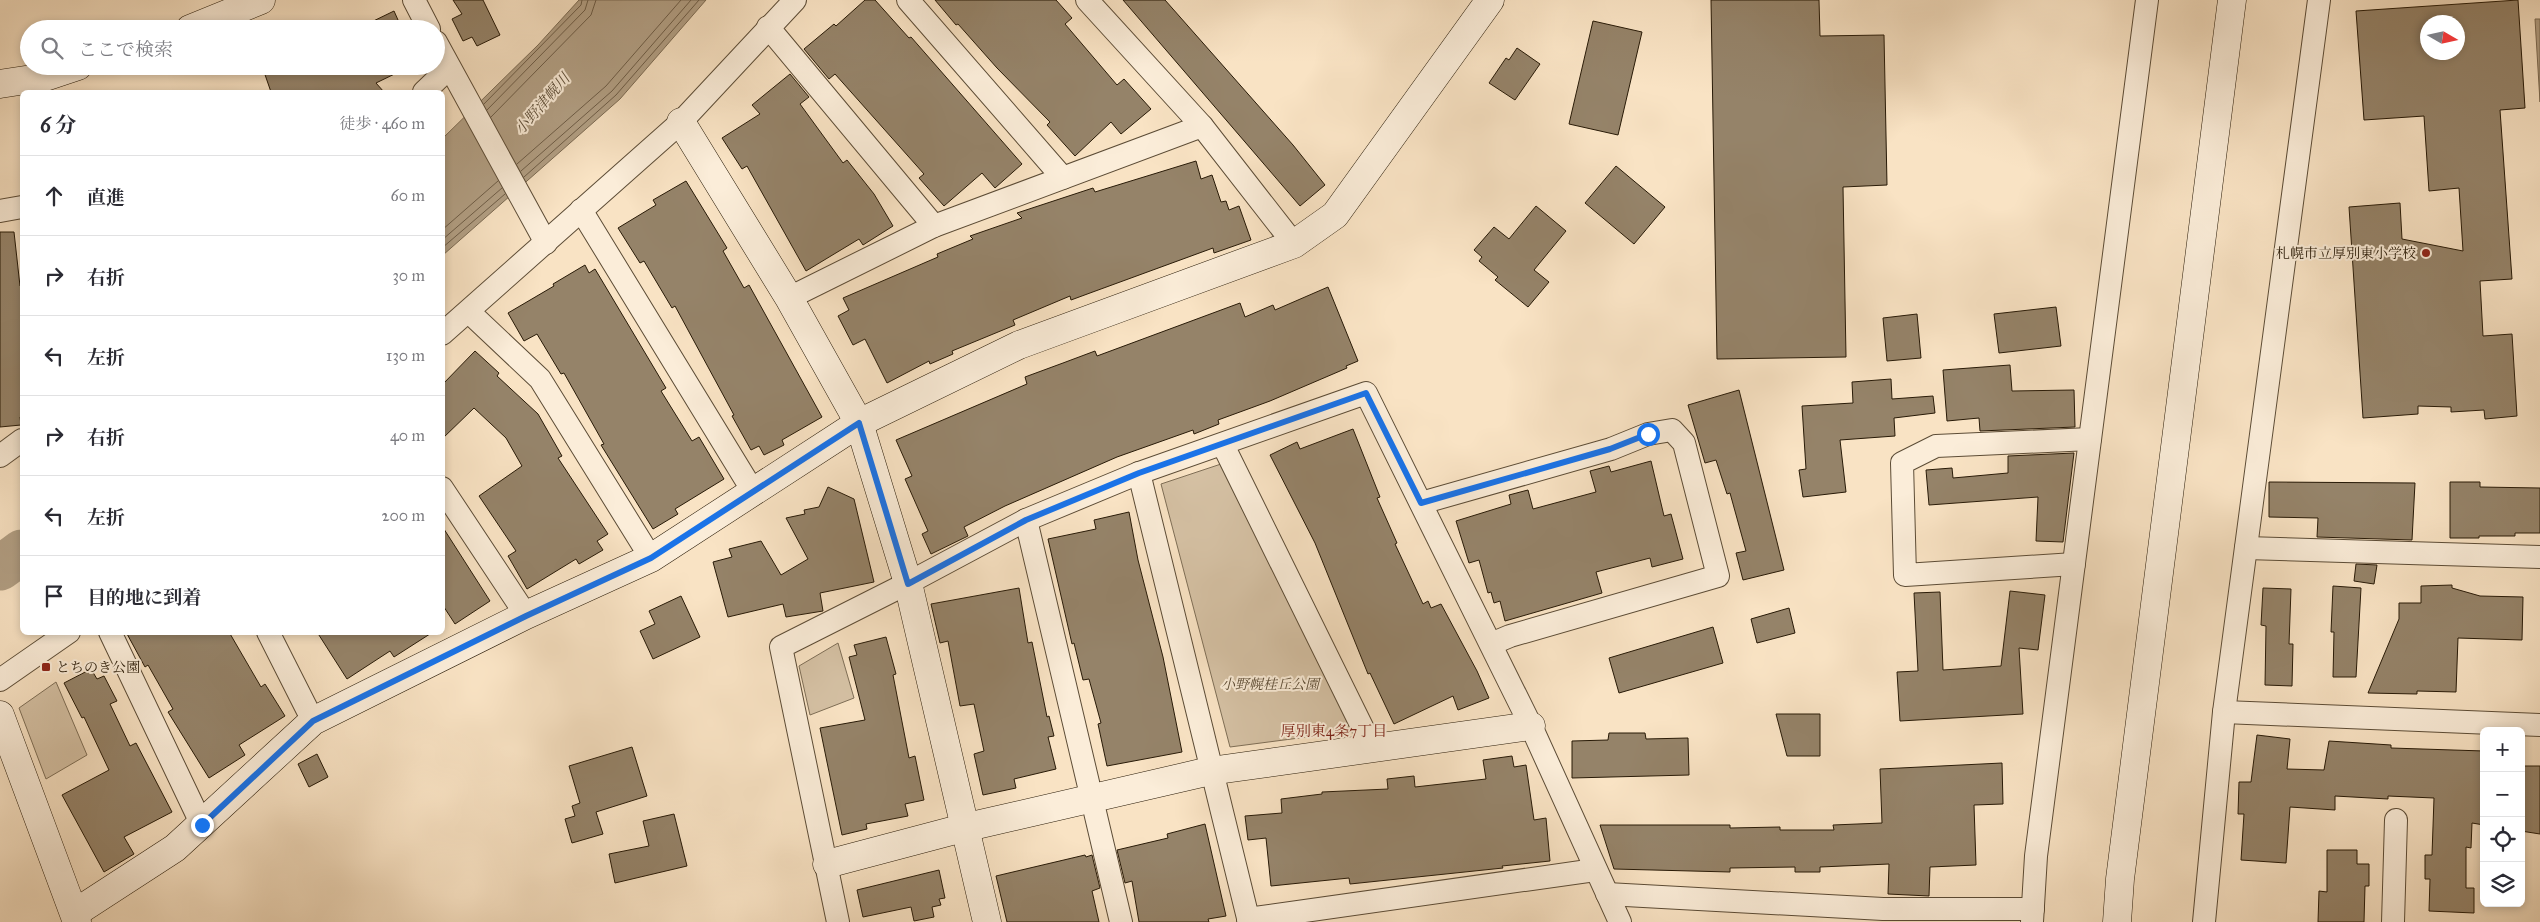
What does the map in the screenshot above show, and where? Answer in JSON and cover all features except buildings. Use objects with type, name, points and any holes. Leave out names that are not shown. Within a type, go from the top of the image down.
[{"type":"street","points":[[212,20],[261,0]]},
{"type":"street","points":[[414,0],[424,20]]},
{"type":"street","points":[[445,332],[681,122],[795,0]]},
{"type":"street","points":[[908,0],[1062,178]]},
{"type":"street","points":[[1087,0],[1202,126],[1294,244]]},
{"type":"street","points":[[0,715],[76,918],[175,848],[313,721],[526,616],[651,558],[754,493],[859,423],[1018,345],[1294,244],[1335,215],[1490,0]]},
{"type":"street","points":[[1608,894],[1883,916],[2032,915],[2036,856],[2147,0]]},
{"type":"street","points":[[2117,922],[2121,869],[2232,0]]},
{"type":"street","points":[[2204,922],[2224,712],[2263,436],[2320,0]]},
{"type":"street","points":[[768,27],[934,226]]},
{"type":"street","points":[[445,60],[546,243]]},
{"type":"street","points":[[445,72],[449,68]]},
{"type":"street","points":[[0,84],[49,75]]},
{"type":"street","points":[[426,90],[442,75]]},
{"type":"street","points":[[681,122],[789,298],[859,423],[908,584],[963,828],[987,922]]},
{"type":"street","points":[[789,298],[934,226],[1202,126]]},
{"type":"street","points":[[0,211],[20,207]]},
{"type":"street","points":[[580,210],[754,493]]},
{"type":"street","points":[[469,312],[540,379],[651,558]]},
{"type":"street","points":[[838,922],[781,647],[908,584],[1026,520],[1139,473],[1223,445],[1366,393],[1531,726],[1620,922]]},
{"type":"street","points":[[1421,503],[1610,449],[1660,431],[1672,430],[1684,443],[1718,576],[1510,636],[1491,644]]},
{"type":"street","points":[[2074,564],[1905,575],[1902,463],[1936,446],[2090,439]]},
{"type":"street","points":[[0,456],[20,441]]},
{"type":"street","points":[[1223,445],[1373,749]]},
{"type":"street","points":[[1139,473],[1210,771],[1249,921],[1595,870]]},
{"type":"street","points":[[445,493],[526,616]]},
{"type":"street","points":[[1026,520],[1121,922]]},
{"type":"street","points":[[2246,548],[2540,557]]},
{"type":"street","points":[[0,680],[65,635]]},
{"type":"street","points":[[111,635],[202,825]]},
{"type":"street","points":[[270,635],[313,721]]},
{"type":"street","points":[[2224,712],[2540,725]]},
{"type":"street","points":[[827,864],[963,828],[1210,771],[1531,726]]},
{"type":"street","points":[[2393,922],[2396,820]]},
{"type":"green space","name":"小野幌桂丘公園","points":[[1221,464],[1353,731],[1230,747],[1161,484]]},
{"type":"green space","points":[[838,643],[854,698],[810,715],[799,666]]},
{"type":"green space","points":[[56,682],[87,755],[46,779],[19,708]]},
{"type":"water","points":[[579,0],[706,0],[620,99],[445,253],[445,136],[538,45]]},
{"type":"water","points":[[2535,19],[2540,19],[2540,102]]},
{"type":"waterway","name":"小野津幌川","points":[[0,568],[20,553]]},
{"type":"place","name":"札幌市立厚別東小学校","points":[[2426,253]]},
{"type":"place","name":"とちのき公園","points":[[46,667]]},
{"type":"district","name":"厚別東4条7丁目","points":[[1334,731]]},
{"type":"route","points":[[202,825],[313,721],[526,616],[651,558],[754,493],[859,423],[908,584],[1026,520],[1139,473],[1223,445],[1366,393],[1421,503],[1610,449],[1648,434]]}]
